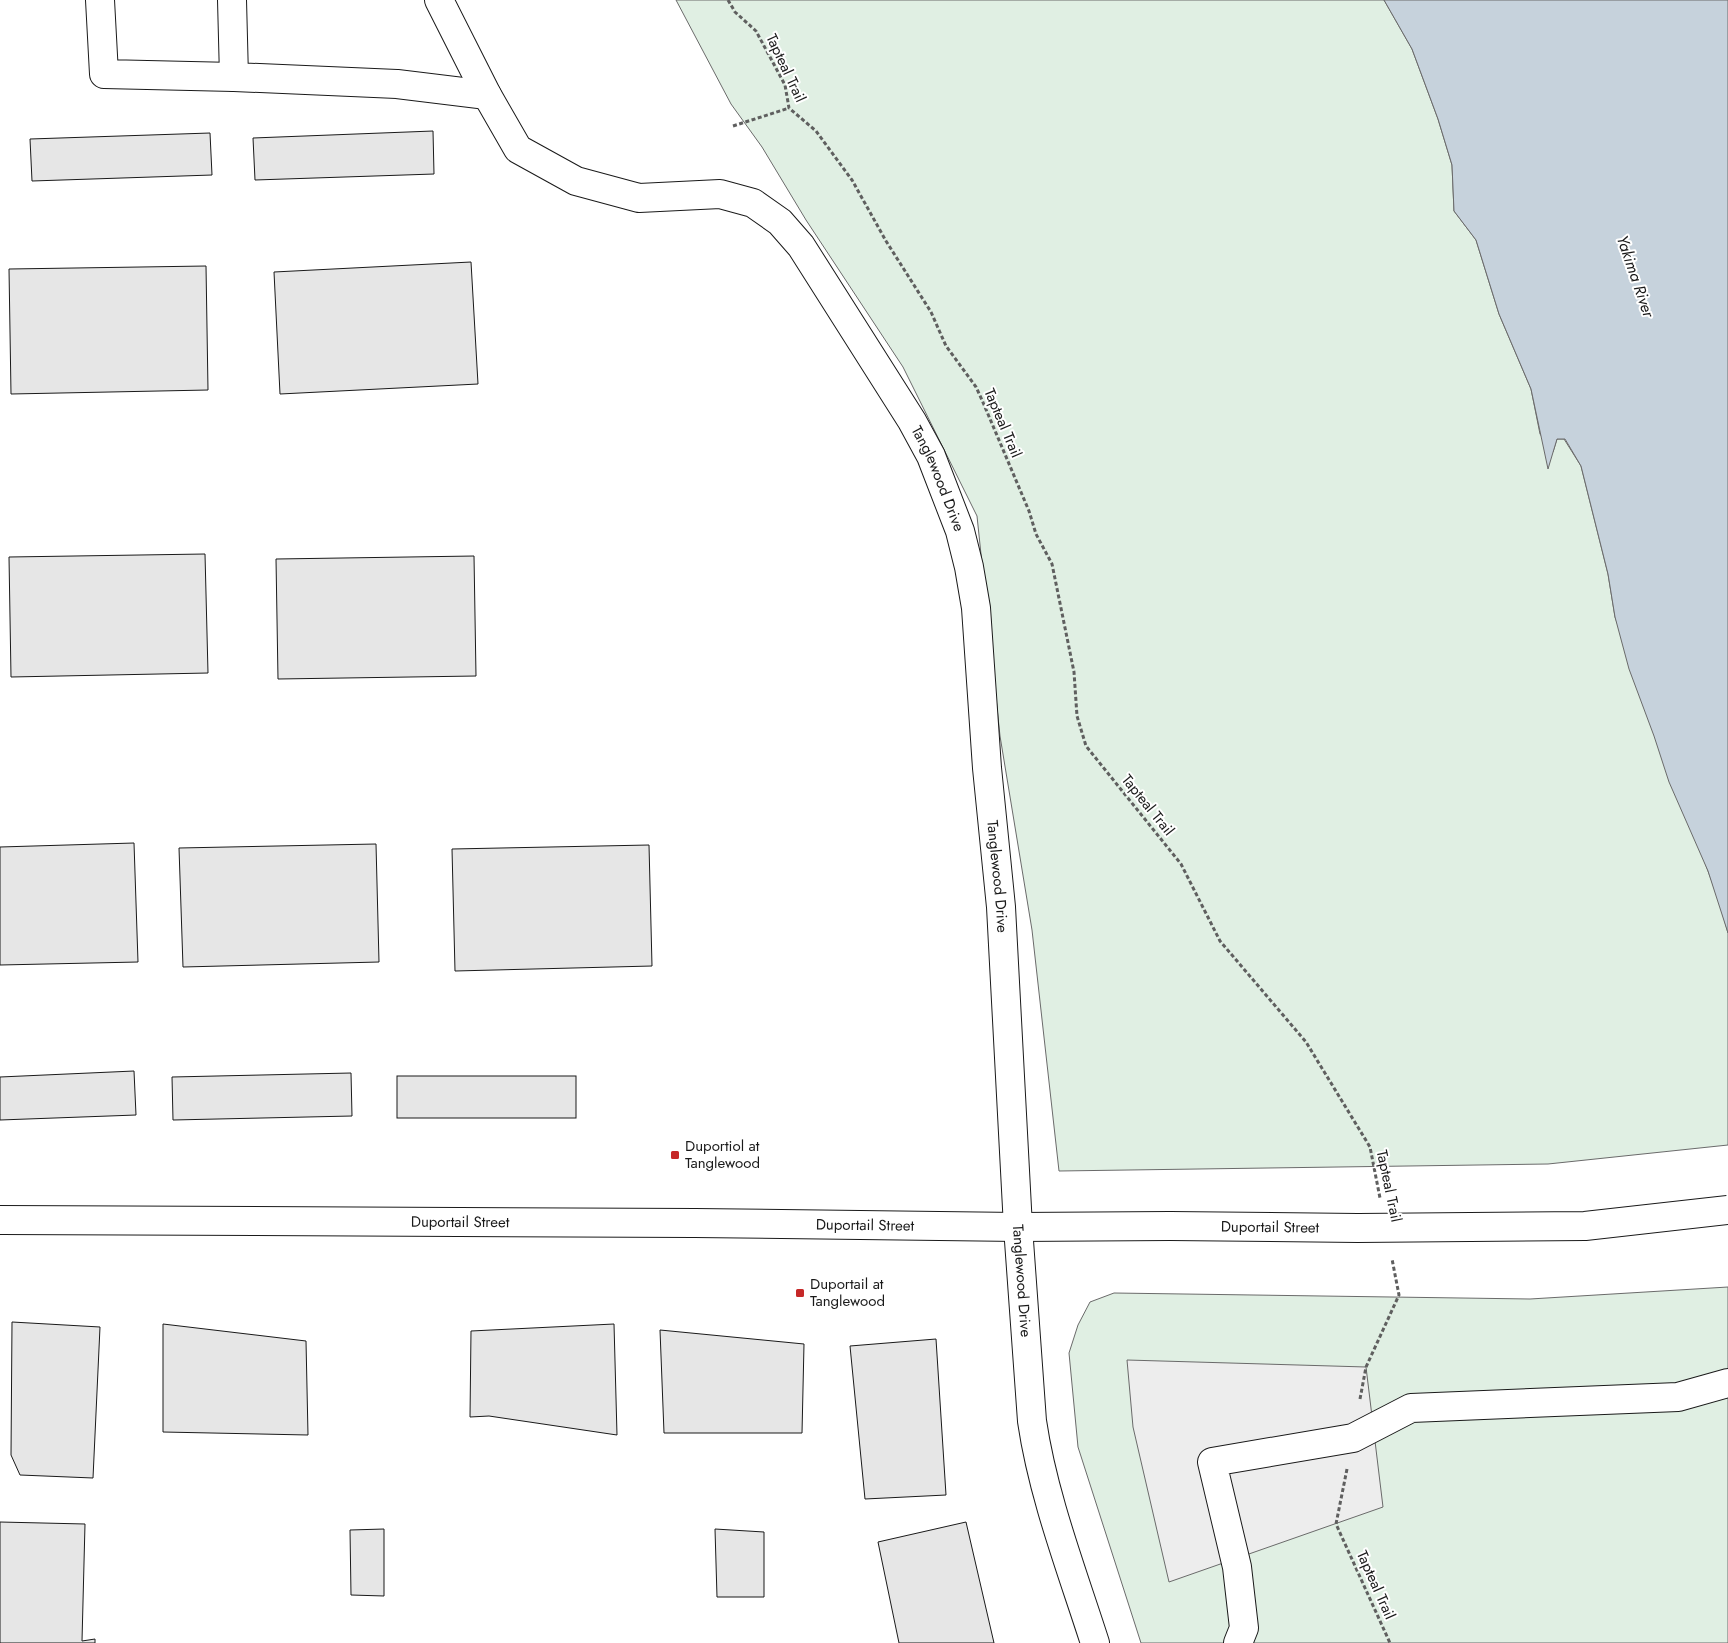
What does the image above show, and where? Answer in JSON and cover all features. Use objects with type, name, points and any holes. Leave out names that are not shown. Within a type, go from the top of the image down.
[{"type":"main road","points":[[100,0],[104,74],[397,84],[487,95]]},
{"type":"main road","points":[[232,0],[234,77]]},
{"type":"main road","name":"Tanglewood Drive","points":[[439,0],[487,95],[518,149],[576,181],[639,198],[720,194],[752,203],[780,222],[801,246],[912,421],[931,456],[960,531],[976,608],[987,768],[1001,907],[1018,1227],[1028,1376],[1036,1443],[1047,1491],[1095,1643]]},
{"type":"main road","name":"Duportail Street","points":[[0,1220],[696,1222],[1018,1227],[1358,1228],[1585,1226],[1728,1210]]},
{"type":"main road","points":[[1238,1643],[1244,1628],[1237,1567],[1212,1462],[1353,1438],[1411,1408],[1678,1397],[1728,1383]]},
{"type":"path","name":"Tapteal Trail","points":[[728,0],[735,12],[756,31],[785,86],[789,108],[816,131],[852,180],[886,240],[931,312],[946,346],[976,388],[982,400],[1029,511],[1036,534],[1052,564],[1074,672],[1077,716],[1086,746],[1181,864],[1220,941],[1306,1042],[1370,1147],[1381,1202]]},
{"type":"path","points":[[733,126],[789,108]]},
{"type":"path","name":"Tapteal Trail","points":[[1390,1643],[1336,1524],[1366,1367],[1399,1295],[1392,1258]]},
{"type":"green space","points":[[676,0],[1384,0],[1412,49],[1438,119],[1452,165],[1454,211],[1476,240],[1499,314],[1531,389],[1540,434],[1553,452],[1557,439],[1564,439],[1581,466],[1608,574],[1615,617],[1719,901],[1728,933],[1728,1145],[1548,1164],[1059,1171],[1032,930],[1000,736],[977,516],[903,367],[806,220],[762,147],[731,104]]},
{"type":"green space","points":[[1728,1287],[1728,1643],[1141,1643],[1078,1447],[1069,1353],[1078,1325],[1090,1302],[1114,1293],[1530,1299]]},
{"type":"shaded area","points":[[1127,1360],[1366,1367],[1383,1507],[1169,1582],[1133,1427]]},
{"type":"water","name":"Yakima River","points":[[1384,0],[1728,0],[1728,933],[1708,871],[1669,782],[1629,669],[1615,617],[1608,574],[1581,466],[1565,439],[1557,439],[1548,469],[1531,389],[1499,314],[1476,240],[1454,211],[1452,165],[1438,119],[1412,49]]},
{"type":"building","points":[[433,131],[434,174],[255,180],[253,138]]},
{"type":"building","points":[[210,133],[212,175],[32,181],[30,139]]},
{"type":"building","points":[[471,262],[478,384],[280,394],[274,272]]},
{"type":"building","points":[[206,266],[208,390],[11,394],[9,269]]},
{"type":"building","points":[[205,554],[208,673],[11,677],[9,557]]},
{"type":"building","points":[[474,556],[476,676],[278,679],[276,559]]},
{"type":"building","points":[[134,843],[138,962],[0,965],[0,847]]},
{"type":"building","points":[[376,844],[379,962],[183,967],[179,848]]},
{"type":"building","points":[[649,845],[652,966],[455,971],[452,849]]},
{"type":"building","points":[[134,1071],[136,1115],[0,1120],[0,1077]]},
{"type":"building","points":[[351,1073],[352,1116],[173,1120],[172,1077]]},
{"type":"building","points":[[397,1076],[576,1076],[576,1118],[397,1118]]},
{"type":"building","points":[[12,1322],[100,1327],[93,1478],[20,1475],[11,1455]]},
{"type":"building","points":[[163,1324],[306,1341],[308,1435],[163,1432]]},
{"type":"building","points":[[614,1324],[617,1435],[489,1416],[470,1417],[471,1331]]},
{"type":"building","points":[[660,1330],[804,1344],[802,1433],[664,1433]]},
{"type":"building","points":[[936,1339],[946,1495],[865,1499],[850,1346]]},
{"type":"building","points":[[0,1522],[85,1524],[82,1641],[95,1639],[95,1643],[0,1643]]},
{"type":"building","points":[[966,1522],[994,1643],[899,1643],[878,1542]]},
{"type":"building","points":[[384,1529],[384,1596],[351,1595],[350,1530]]},
{"type":"building","points":[[715,1529],[764,1532],[764,1597],[717,1597]]},
{"type":"place","name":"Duportiol at Tanglewood","points":[[675,1155]]},
{"type":"place","name":"Duportail at Tanglewood","points":[[800,1293]]}]
